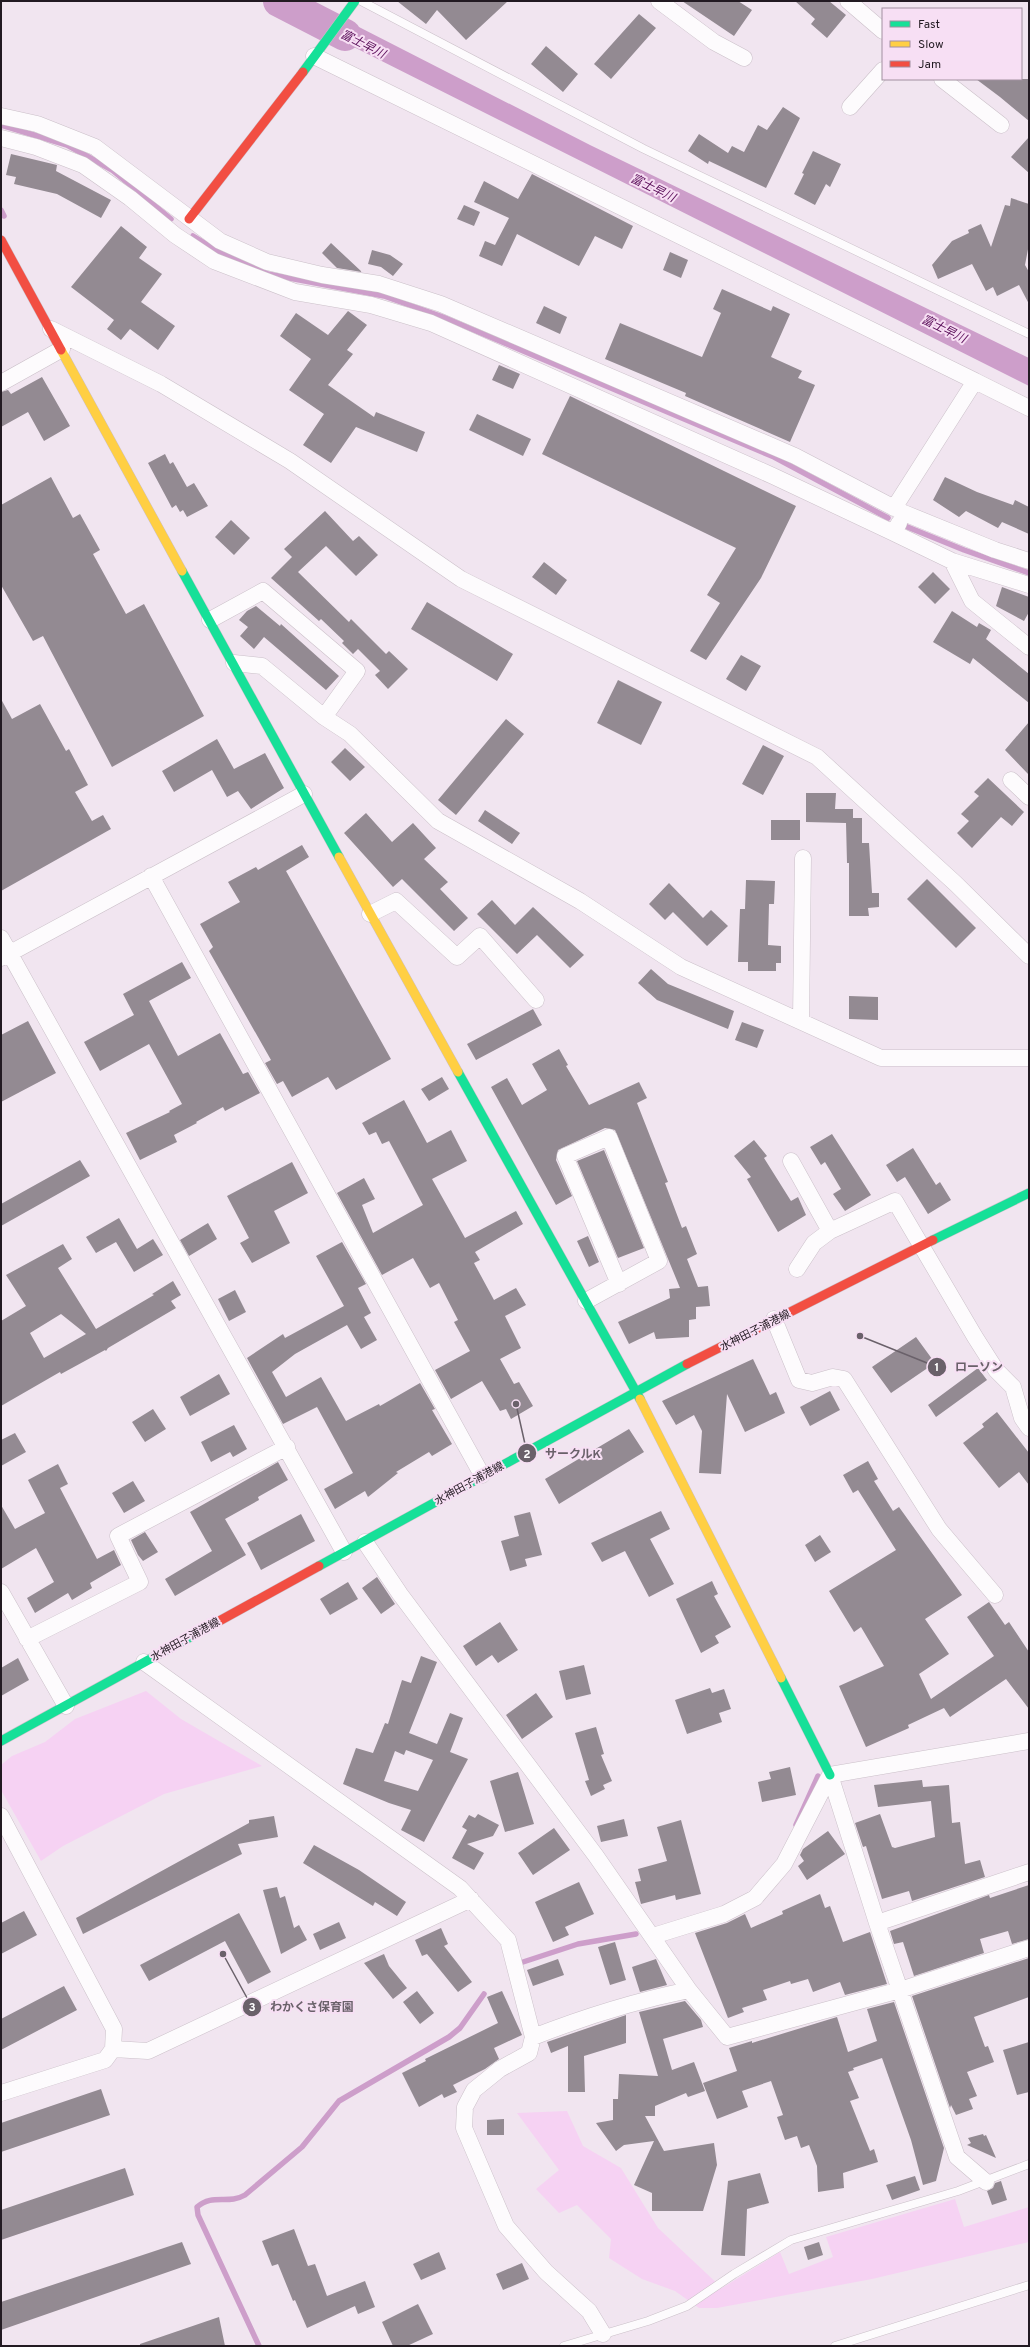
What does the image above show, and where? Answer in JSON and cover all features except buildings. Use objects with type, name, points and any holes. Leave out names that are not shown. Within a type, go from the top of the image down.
[{"type":"street","points":[[658,1],[714,42],[744,58]]},
{"type":"street","points":[[848,1],[882,30]]},
{"type":"street","points":[[175,235],[189,219],[356,2]]},
{"type":"street","points":[[316,54],[1029,408]]},
{"type":"street","points":[[850,107],[882,71]]},
{"type":"street","points":[[943,80],[1001,125]]},
{"type":"street","points":[[1,116],[37,124],[94,147],[134,174],[189,219],[220,241],[267,262],[322,275],[379,284],[440,304],[795,456],[899,510],[995,550],[1029,561]]},
{"type":"street","points":[[1,138],[36,147],[83,165],[130,198],[175,235],[214,261],[294,292],[371,306],[431,323],[766,472],[952,561],[1029,585]]},
{"type":"street","points":[[3,248],[51,329],[370,914],[636,1391],[830,1775],[877,1923],[957,2157],[986,2182]]},
{"type":"street","points":[[51,329],[161,384],[290,461],[461,579],[817,757],[956,884],[1029,956]]},
{"type":"street","points":[[1,383],[62,349]]},
{"type":"street","points":[[894,533],[899,510],[975,381]]},
{"type":"street","points":[[952,561],[972,601],[1029,647]]},
{"type":"street","points":[[210,620],[263,591],[332,648],[357,671],[324,717]]},
{"type":"street","points":[[234,663],[262,666],[324,717],[350,734],[438,821],[580,901],[681,967],[801,1020],[882,1058],[1029,1058]]},
{"type":"street","points":[[1011,780],[1029,797]]},
{"type":"street","points":[[5,956],[304,794]]},
{"type":"street","points":[[801,1020],[803,858]]},
{"type":"street","points":[[151,876],[482,1475]]},
{"type":"street","points":[[370,914],[396,901],[457,957],[480,936],[536,1000]]},
{"type":"street","points":[[1,938],[5,956],[287,1447],[344,1552]]},
{"type":"street","points":[[586,1301],[619,1284],[659,1261],[609,1137],[565,1156],[619,1284]]},
{"type":"street","points":[[791,1161],[830,1231]]},
{"type":"street","name":"水神田子浦港線","points":[[1,1741],[344,1552],[365,1542],[482,1475],[636,1391],[774,1319],[1029,1193]]},
{"type":"street","points":[[797,1269],[814,1243],[830,1231],[895,1201],[923,1246],[975,1338],[996,1370],[1013,1387],[1022,1418],[1029,1428]]},
{"type":"street","points":[[774,1319],[799,1380],[812,1382],[833,1376],[844,1379],[939,1529],[995,1595]]},
{"type":"street","points":[[27,1640],[140,1582],[118,1536],[287,1447]]},
{"type":"street","points":[[365,1542],[400,1594],[596,1856],[653,1936],[689,1990],[727,2037],[900,1990],[1029,1948]]},
{"type":"street","points":[[1,1592],[66,1706]]},
{"type":"street","points":[[144,1662],[460,1888],[471,1898],[508,1940],[533,2037],[529,2053],[500,2069],[474,2090],[465,2107],[464,2128],[506,2226],[546,2272],[589,2311],[603,2334]]},
{"type":"street","points":[[830,1775],[1029,1741]]},
{"type":"street","points":[[653,1936],[724,1914],[755,1898],[784,1864],[830,1775]]},
{"type":"street","points":[[1,1816],[114,2029],[114,2049],[105,2060],[1,2093]]},
{"type":"street","points":[[877,1923],[1029,1872]]},
{"type":"street","points":[[114,2049],[148,2051],[471,1898]]},
{"type":"street","points":[[533,2037],[582,2017],[642,1999],[689,1990]]},
{"type":"lane","points":[[356,2],[644,149],[1029,334]]},
{"type":"lane","points":[[564,2346],[648,2321],[687,2306],[734,2274],[791,2240],[986,2182],[1029,2164]]},
{"type":"lane","points":[[835,2346],[1029,2285]]},
{"type":"shaded area","points":[[146,1691],[181,1719],[262,1766],[164,1794],[63,1846],[41,1861],[1,1790],[1,1765],[12,1756],[45,1742],[75,1719]]},
{"type":"shaded area","points":[[567,2111],[583,2146],[621,2168],[658,2228],[722,2288],[780,2252],[789,2274],[833,2257],[826,2237],[955,2199],[964,2227],[1029,2207],[1029,2242],[872,2279],[717,2308],[699,2308],[675,2291],[642,2279],[609,2258],[611,2239],[577,2205],[559,2213],[536,2189],[559,2170],[517,2113]]},
{"type":"water","points":[[314,4],[590,145],[1029,358],[1029,386],[302,21]]},
{"type":"waterway","name":"富士早川","points":[[279,1],[345,35]]},
{"type":"waterway","points":[[1,125],[67,145],[112,170],[171,219]]},
{"type":"waterway","points":[[1,210],[4,216]]},
{"type":"waterway","points":[[193,236],[223,254],[268,274],[384,296],[443,317],[774,457],[888,518]]},
{"type":"waterway","points":[[905,526],[964,550],[1029,573]]},
{"type":"waterway","points":[[796,1825],[818,1776]]},
{"type":"waterway","points":[[520,1963],[578,1944],[636,1934]]},
{"type":"waterway","points":[[259,2346],[198,2215],[197,2207],[209,2201],[233,2199],[245,2195],[302,2147],[339,2101],[449,2037],[460,2028],[484,1994]]},
{"type":"traffic: fast","points":[[303,72],[355,1]]},
{"type":"traffic: fast","points":[[182,571],[339,857]]},
{"type":"traffic: fast","points":[[458,1072],[640,1399]]},
{"type":"traffic: fast","points":[[933,1240],[1029,1193]]},
{"type":"traffic: fast","points":[[319,1566],[687,1364]]},
{"type":"traffic: fast","points":[[1,1741],[212,1625]]},
{"type":"traffic: fast","points":[[781,1678],[830,1775]]},
{"type":"traffic: slow","points":[[61,350],[182,571]]},
{"type":"traffic: slow","points":[[339,857],[458,1072]]},
{"type":"traffic: slow","points":[[640,1399],[781,1678]]},
{"type":"traffic: jam","points":[[189,219],[303,72]]},
{"type":"traffic: jam","points":[[1,240],[61,350]]},
{"type":"traffic: jam","points":[[687,1364],[933,1240]]},
{"type":"traffic: jam","points":[[212,1625],[319,1566]]},
{"type":"place","name":"ローソン","points":[[860,1336]]},
{"type":"place","name":"サークルK","points":[[516,1404]]},
{"type":"place","name":"わかくさ保育園","points":[[223,1954]]}]
